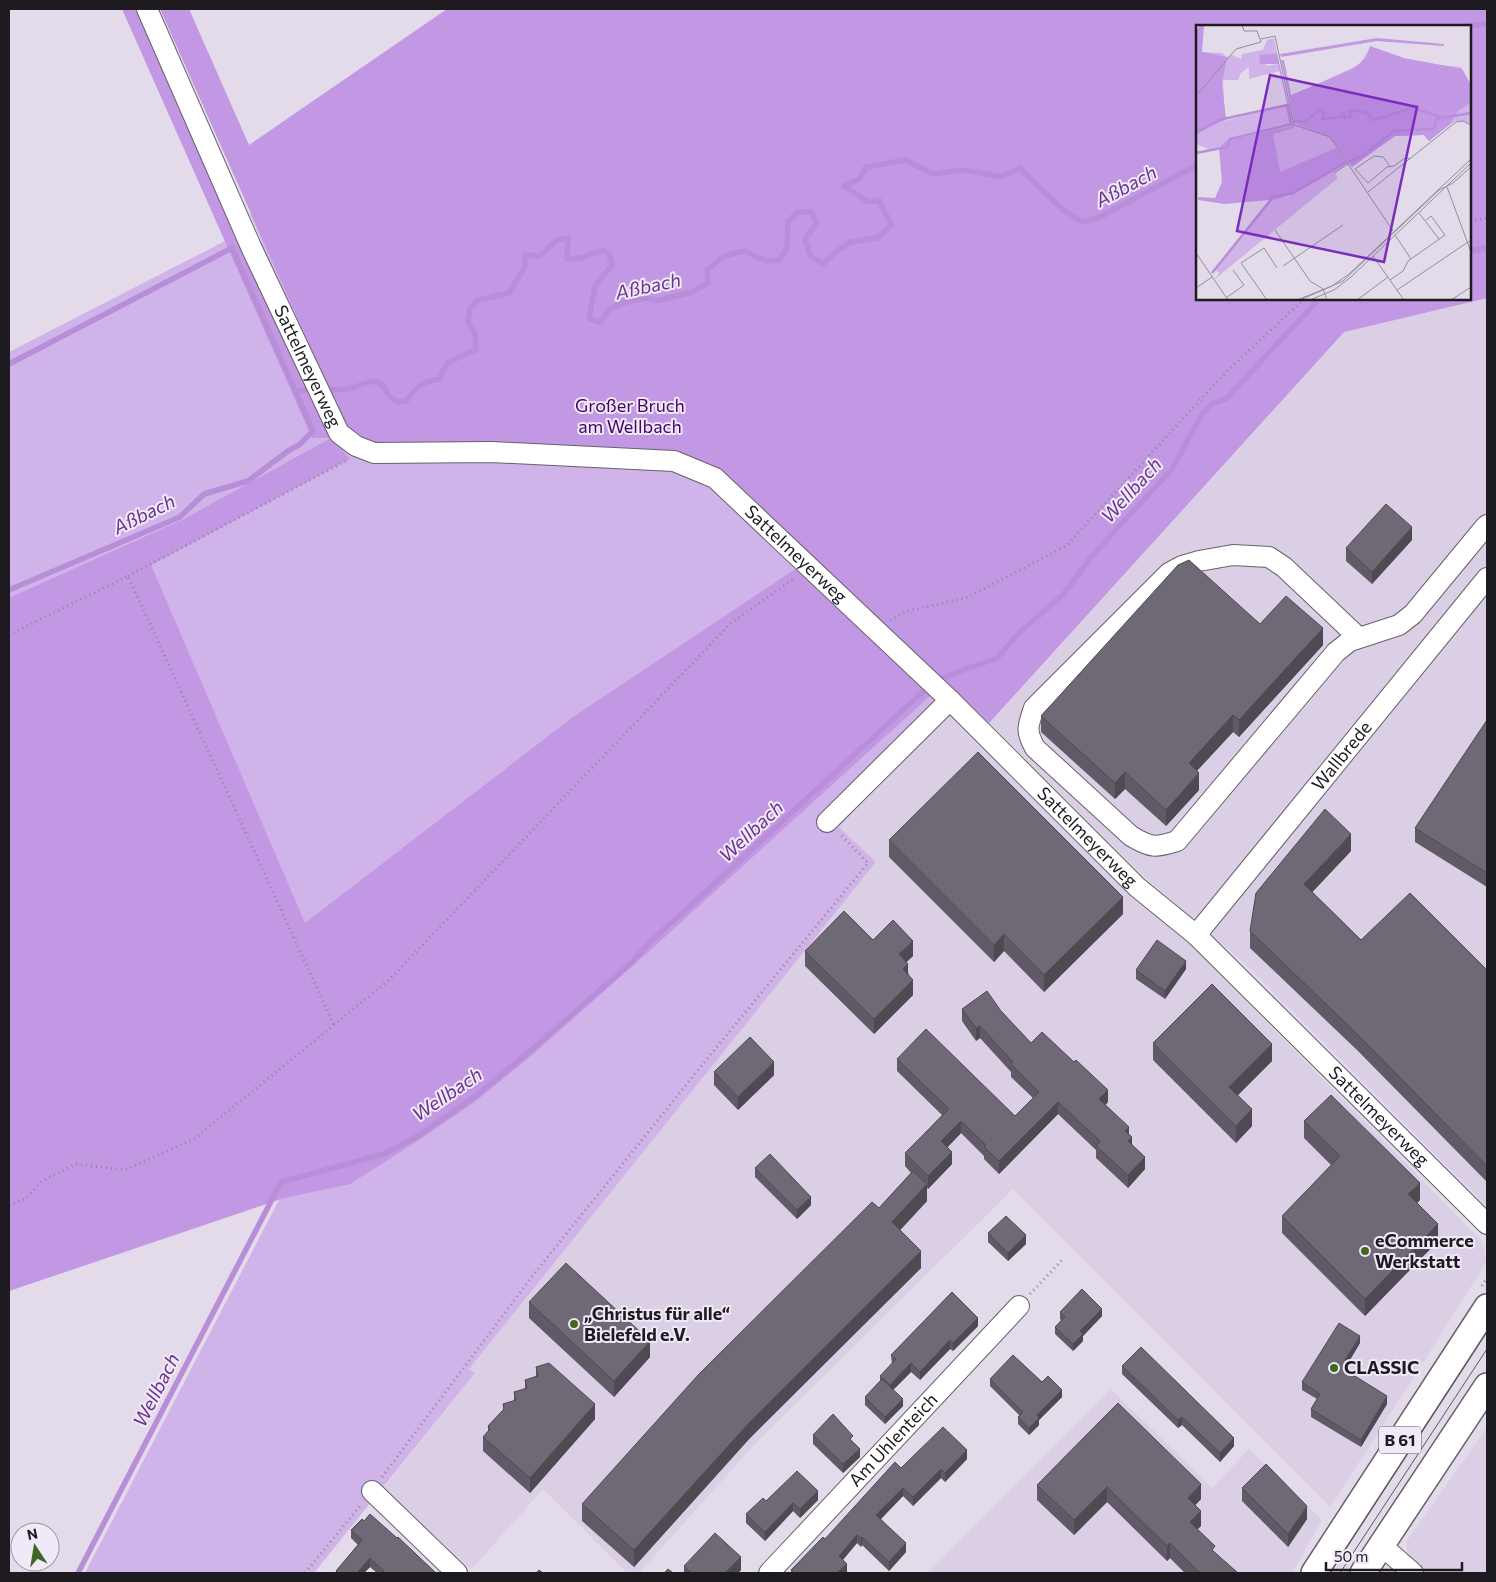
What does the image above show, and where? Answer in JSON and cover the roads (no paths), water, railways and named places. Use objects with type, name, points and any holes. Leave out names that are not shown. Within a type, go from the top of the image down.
[{"type":"main road","name":"B 61","points":[[1314,1573],[1487,1307]]},
{"type":"main road","name":"B 61","points":[[1363,1573],[1487,1386]]},
{"type":"street","name":"Sattelmeyerweg","points":[[147,9],[252,249],[339,433],[356,446],[374,453],[492,452],[674,461],[715,478],[950,700],[1137,887],[1196,935],[1487,1224]]},
{"type":"street","points":[[1360,638],[1284,567],[1269,557],[1233,555],[1182,566],[1169,573],[1034,708],[1028,724],[1029,736],[1035,748],[1132,836],[1146,845],[1160,846],[1177,841],[1336,652],[1350,641],[1360,638],[1400,625],[1413,614],[1487,525]]},
{"type":"street","name":"Wallbrede","points":[[1196,935],[1487,578]]},
{"type":"street","points":[[827,822],[950,700]]},
{"type":"street","name":"Am Uhlenteich","points":[[769,1573],[1019,1306]]},
{"type":"street","points":[[372,1491],[457,1573]]},
{"type":"street","points":[[1382,1546],[1413,1573]]},
{"type":"waterway","name":"Aßbach","points":[[1471,26],[1487,24]]},
{"type":"waterway","name":"Aßbach","points":[[327,390],[348,389],[373,381],[379,382],[389,396],[397,402],[406,401],[420,386],[439,379],[448,362],[476,350],[475,333],[468,322],[470,308],[478,300],[509,293],[525,267],[525,255],[540,256],[557,240],[568,238],[567,259],[581,258],[603,250],[609,254],[612,265],[595,286],[590,312],[590,319],[600,322],[610,309],[622,303],[646,298],[657,301],[692,292],[708,283],[707,270],[724,256],[744,251],[767,261],[779,260],[787,248],[788,221],[798,212],[812,212],[816,224],[805,239],[810,256],[823,264],[850,242],[878,238],[891,225],[879,200],[868,202],[844,186],[859,179],[866,167],[905,160],[933,174],[960,170],[1001,177],[1020,168],[1063,210],[1082,222],[1098,218],[1196,166]]},
{"type":"waterway","points":[[9,364],[232,248],[313,431],[299,445],[248,481],[204,494],[180,517],[9,590]]},
{"type":"waterway","name":"Wellbach","points":[[1471,251],[1487,248]]},
{"type":"waterway","name":"Wellbach","points":[[944,677],[997,658],[1021,631],[1063,595],[1092,556],[1172,469],[1202,414],[1213,403],[1226,399],[1318,300]]},
{"type":"waterway","name":"Aßbach","points":[[296,391],[305,390]]},
{"type":"waterway","name":"Wellbach","points":[[78,1573],[281,1182],[384,1154],[416,1137],[473,1098],[631,963],[651,941],[928,687]]},
{"type":"tram line","points":[[1330,1573],[1487,1332]]},
{"type":"tram line","points":[[1340,1573],[1487,1349]]},
{"type":"place","name":"eCommerce Werkstatt","points":[[1365,1251]]},
{"type":"place","name":"„Christus für alle“ Bielefeld e.V.","points":[[574,1324]]},
{"type":"place","name":"CLASSIC","points":[[1334,1368]]},
{"type":"park label","name":"Großer Bruch am Wellbach","points":[[630,416]]}]
